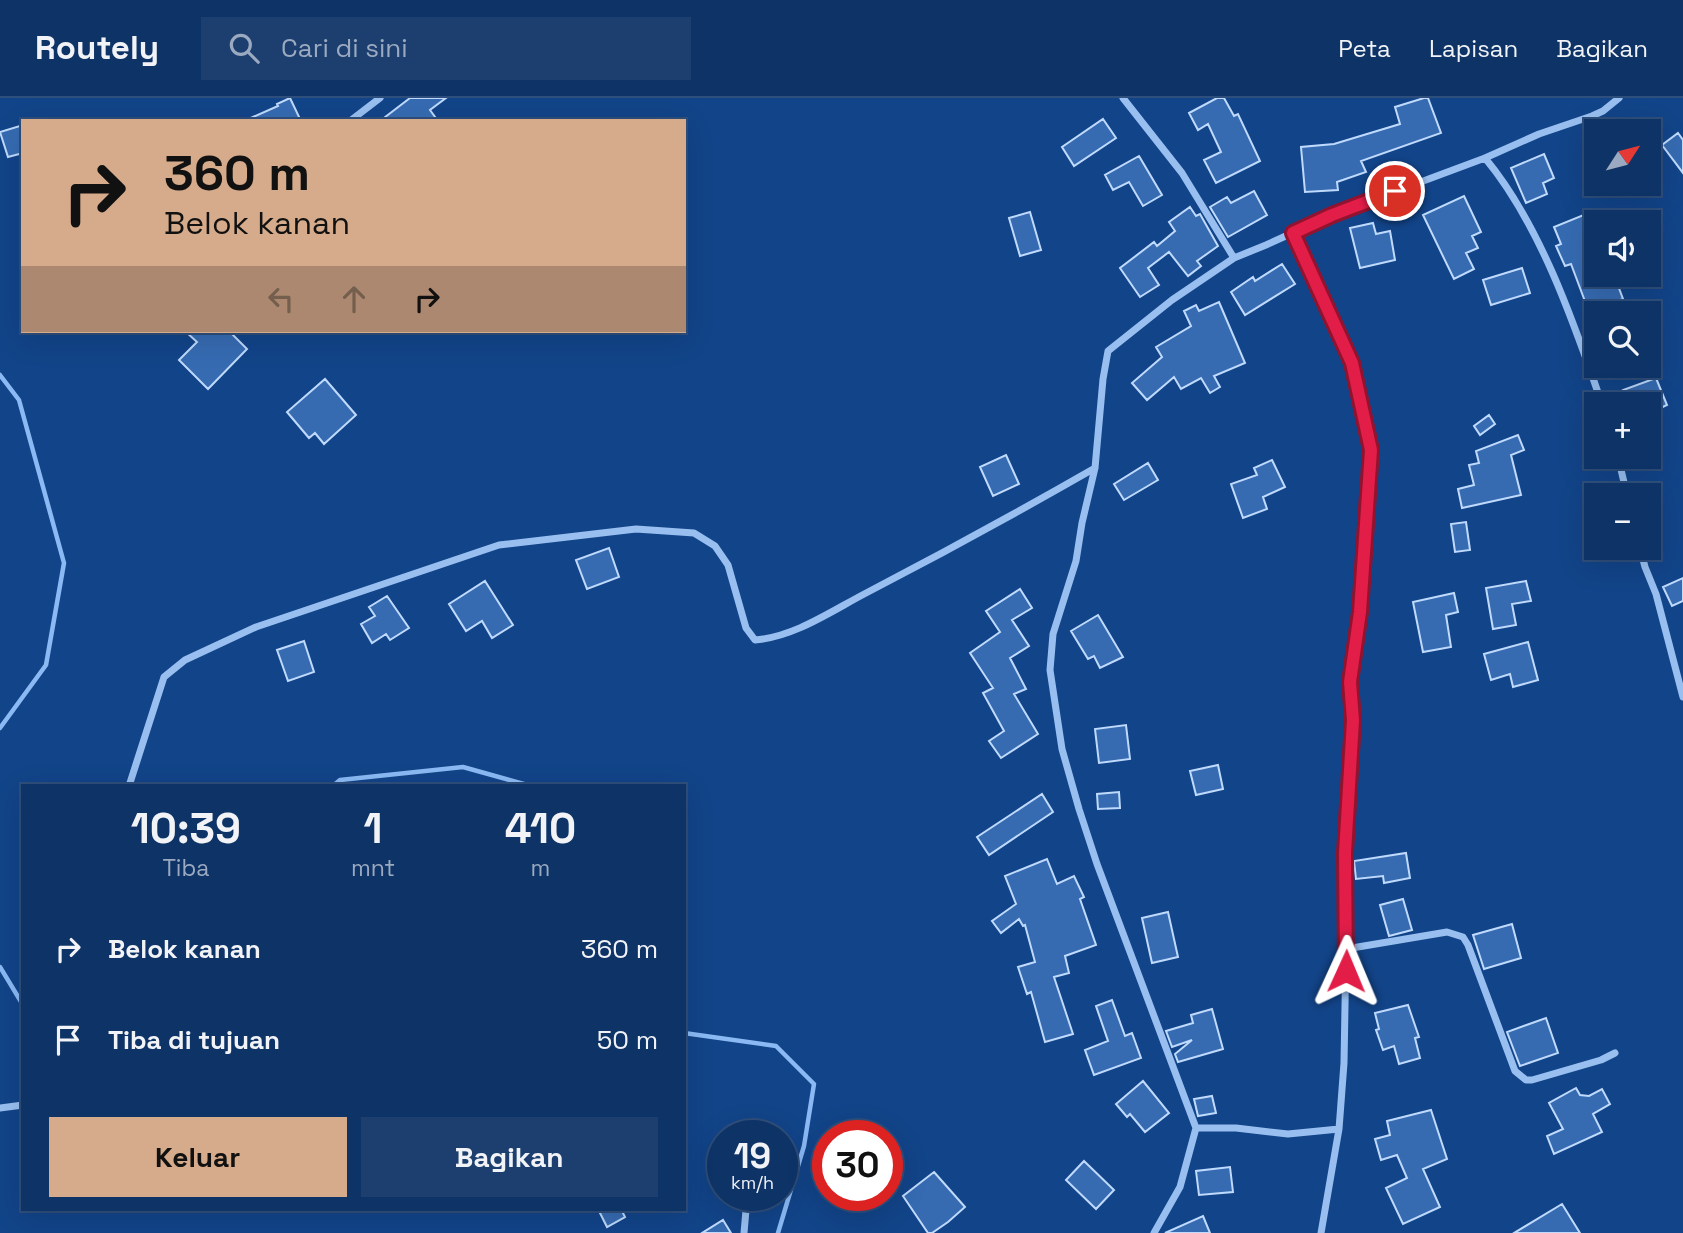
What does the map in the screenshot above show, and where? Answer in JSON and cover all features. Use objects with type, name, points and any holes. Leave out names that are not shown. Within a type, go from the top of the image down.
[{"type":"street","points":[[353,119],[380,98]]},
{"type":"street","points":[[1123,98],[1182,173],[1234,258]]},
{"type":"street","points":[[1154,1233],[1180,1187],[1196,1128],[1097,864],[1062,749],[1050,670],[1053,634],[1076,561],[1095,468],[1108,351],[1172,300],[1234,258],[1332,215],[1603,111],[1619,98]]},
{"type":"street","points":[[1485,158],[1503,180],[1545,260],[1579,337],[1597,392]]},
{"type":"street","points":[[1293,233],[1352,363],[1371,450],[1360,612],[1350,682],[1353,720],[1345,853],[1344,1063],[1339,1129],[1321,1233]]},
{"type":"street","points":[[130,784],[164,677],[185,660],[256,627],[499,545],[636,529],[694,533],[715,546],[729,565],[746,628],[755,640],[770,639],[807,625],[969,540],[1095,468]]},
{"type":"street","points":[[1643,560],[1656,594],[1683,697]]},
{"type":"street","points":[[1346,949],[1447,932],[1463,937],[1516,1071],[1526,1080],[1615,1054]]},
{"type":"street","points":[[0,1108],[21,1105]]},
{"type":"street","points":[[1196,1128],[1236,1128],[1288,1134],[1339,1129]]},
{"type":"street","points":[[744,1233],[746,1211]]},
{"type":"building","points":[[290,98],[300,119],[249,119],[278,106],[277,104]]},
{"type":"building","points":[[410,98],[446,98],[430,110],[437,119],[383,119]]},
{"type":"building","points":[[1217,98],[1224,98],[1234,116],[1238,114],[1260,161],[1216,183],[1204,160],[1221,152],[1208,124],[1198,130],[1189,113]]},
{"type":"building","points":[[1428,98],[1441,133],[1361,161],[1366,172],[1337,182],[1338,190],[1305,192],[1301,147],[1334,144],[1400,124],[1395,107]]},
{"type":"building","points":[[1103,119],[1116,138],[1074,166],[1062,147]]},
{"type":"building","points":[[21,126],[21,154],[8,157],[0,132]]},
{"type":"building","points":[[1678,133],[1683,140],[1683,173],[1662,145]]},
{"type":"building","points":[[1544,154],[1554,178],[1543,183],[1547,194],[1526,203],[1511,168]]},
{"type":"building","points":[[1139,156],[1162,195],[1143,206],[1129,182],[1113,190],[1105,175]]},
{"type":"building","points":[[1254,191],[1267,215],[1228,237],[1210,207],[1227,197],[1231,203]]},
{"type":"building","points":[[1464,196],[1481,232],[1472,236],[1478,248],[1466,253],[1474,269],[1454,279],[1423,215]]},
{"type":"building","points":[[1190,207],[1196,216],[1200,214],[1218,246],[1197,261],[1201,266],[1188,276],[1169,252],[1148,268],[1159,285],[1140,297],[1120,268],[1154,242],[1157,246],[1175,231],[1169,222]]},
{"type":"building","points":[[1030,212],[1041,250],[1020,256],[1009,218]]},
{"type":"building","points":[[1584,215],[1584,287],[1618,287],[1623,299],[1585,301],[1571,264],[1565,266],[1556,246],[1561,244],[1554,227]]},
{"type":"building","points":[[1373,223],[1376,234],[1390,231],[1395,260],[1360,268],[1350,228]]},
{"type":"building","points":[[1282,264],[1295,284],[1245,315],[1231,292],[1253,277],[1255,281]]},
{"type":"building","points":[[1522,268],[1530,293],[1491,305],[1483,280]]},
{"type":"building","points":[[1219,302],[1245,363],[1214,376],[1220,387],[1210,393],[1201,378],[1181,389],[1174,377],[1147,400],[1132,383],[1162,357],[1156,347],[1191,326],[1184,311],[1196,305],[1199,311]]},
{"type":"building","points":[[187,333],[231,333],[247,349],[208,389],[179,360],[197,342]]},
{"type":"building","points":[[1656,378],[1667,405],[1661,408],[1661,392],[1623,390]]},
{"type":"building","points":[[325,379],[356,415],[324,444],[315,433],[309,438],[287,412]]},
{"type":"building","points":[[1489,415],[1495,424],[1480,435],[1474,426]]},
{"type":"building","points":[[1518,435],[1524,450],[1511,455],[1521,495],[1462,508],[1458,489],[1474,485],[1469,465],[1479,463],[1476,451]]},
{"type":"building","points":[[1006,455],[1019,484],[993,496],[980,467]]},
{"type":"building","points":[[1272,460],[1285,487],[1263,497],[1267,509],[1243,518],[1231,484],[1257,475],[1254,468]]},
{"type":"building","points":[[1148,463],[1158,480],[1124,500],[1114,484]]},
{"type":"building","points":[[1466,522],[1470,550],[1455,552],[1451,524]]},
{"type":"building","points":[[609,548],[619,577],[587,589],[576,560]]},
{"type":"building","points":[[1683,578],[1683,601],[1672,606],[1663,587]]},
{"type":"building","points":[[485,581],[513,625],[492,638],[482,621],[466,631],[449,604]]},
{"type":"building","points":[[1526,581],[1531,601],[1512,604],[1516,625],[1493,629],[1486,588]]},
{"type":"building","points":[[1020,589],[1032,608],[1012,620],[1029,646],[1010,658],[1026,689],[1014,694],[1038,734],[1001,758],[989,741],[1004,731],[983,693],[993,688],[970,653],[1000,632],[986,611]]},
{"type":"building","points":[[1454,593],[1458,612],[1446,615],[1451,647],[1423,652],[1413,602]]},
{"type":"building","points":[[387,596],[409,628],[390,640],[386,634],[372,643],[361,624],[375,616],[369,607]]},
{"type":"building","points":[[1098,615],[1123,657],[1100,668],[1094,656],[1088,659],[1071,631]]},
{"type":"building","points":[[304,641],[314,672],[288,681],[277,650]]},
{"type":"building","points":[[1528,642],[1538,680],[1513,687],[1510,674],[1491,680],[1484,654]]},
{"type":"building","points":[[1126,725],[1130,759],[1099,763],[1095,729]]},
{"type":"building","points":[[1218,765],[1223,789],[1196,795],[1190,771]]},
{"type":"building","points":[[1119,792],[1120,808],[1098,809],[1097,794]]},
{"type":"building","points":[[1042,794],[1053,812],[989,855],[977,837]]},
{"type":"building","points":[[1406,853],[1410,878],[1384,883],[1383,876],[1356,879],[1354,861]]},
{"type":"building","points":[[1047,859],[1057,884],[1074,876],[1084,897],[1080,899],[1096,945],[1065,956],[1069,973],[1054,977],[1073,1034],[1045,1042],[1031,992],[1027,994],[1018,967],[1035,962],[1025,925],[1023,926],[1019,919],[1001,933],[992,921],[1016,904],[1005,876]]},
{"type":"building","points":[[1403,899],[1412,930],[1389,936],[1380,905]]},
{"type":"building","points":[[1168,912],[1178,957],[1152,963],[1142,918]]},
{"type":"building","points":[[1512,924],[1521,958],[1484,969],[1473,935]]},
{"type":"building","points":[[1112,1000],[1125,1036],[1132,1033],[1141,1058],[1094,1075],[1085,1050],[1108,1041],[1096,1006]]},
{"type":"building","points":[[1408,1005],[1419,1037],[1415,1038],[1420,1058],[1399,1064],[1394,1046],[1383,1050],[1376,1030],[1379,1029],[1375,1013]]},
{"type":"building","points":[[1212,1009],[1223,1049],[1178,1062],[1175,1054],[1192,1040],[1172,1047],[1166,1031],[1193,1023],[1191,1015]]},
{"type":"building","points":[[1546,1018],[1558,1053],[1520,1066],[1507,1032]]},
{"type":"building","points":[[1143,1081],[1169,1113],[1145,1132],[1130,1114],[1127,1117],[1116,1104]]},
{"type":"building","points":[[1576,1088],[1580,1095],[1589,1096],[1602,1089],[1610,1104],[1593,1114],[1602,1132],[1554,1154],[1547,1136],[1563,1129],[1549,1103]]},
{"type":"building","points":[[1212,1096],[1216,1113],[1198,1116],[1194,1099]]},
{"type":"building","points":[[1431,1110],[1447,1159],[1423,1169],[1440,1207],[1403,1224],[1386,1188],[1407,1178],[1397,1155],[1381,1160],[1375,1139],[1390,1135],[1387,1121]]},
{"type":"building","points":[[1084,1161],[1114,1190],[1096,1209],[1066,1180]]},
{"type":"building","points":[[1230,1167],[1233,1192],[1199,1195],[1196,1171]]},
{"type":"building","points":[[934,1172],[965,1207],[948,1222],[928,1233],[903,1196]]},
{"type":"building","points":[[1562,1204],[1580,1233],[1514,1233]]},
{"type":"building","points":[[599,1211],[622,1211],[625,1217],[607,1227]]},
{"type":"building","points":[[1203,1216],[1210,1233],[1165,1233]]},
{"type":"building","points":[[723,1220],[731,1233],[702,1233]]},
{"type":"waterway","points":[[0,375],[19,400],[64,563],[46,665],[0,728]]},
{"type":"waterway","points":[[335,784],[340,780],[463,767],[524,784]]},
{"type":"waterway","points":[[0,967],[21,1002]]},
{"type":"waterway","points":[[686,1033],[776,1046],[814,1084],[804,1146],[778,1233]]},
{"type":"route","points":[[1346,971],[1345,853],[1353,720],[1350,682],[1360,612],[1371,450],[1352,363],[1293,233],[1395,191]]}]
